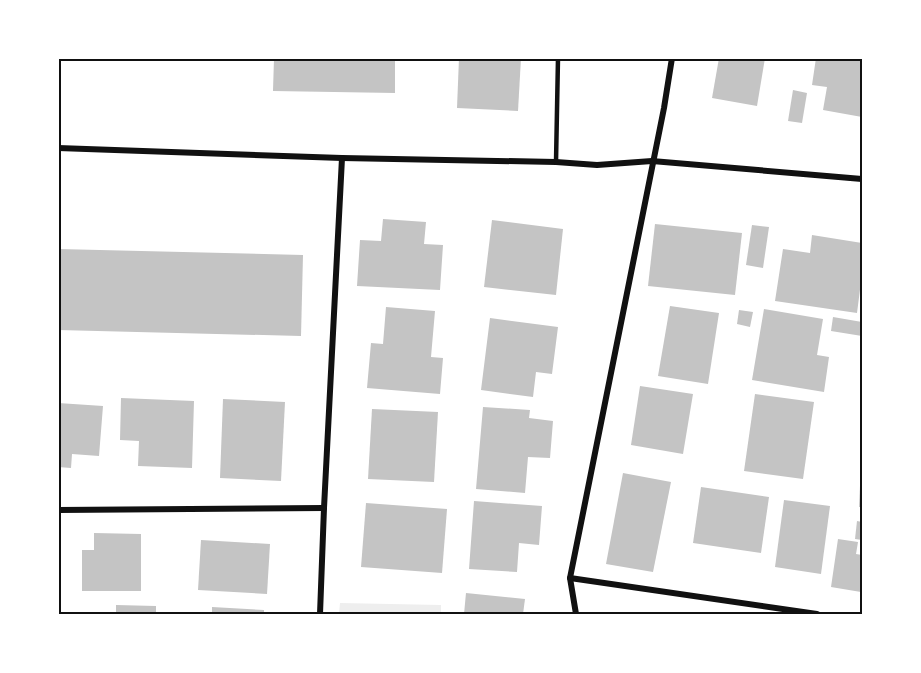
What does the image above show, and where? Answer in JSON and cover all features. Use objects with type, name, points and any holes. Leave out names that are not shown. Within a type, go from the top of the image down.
[{"type":"street","points":[[576,615],[570,578],[672,58]]},
{"type":"street","points":[[58,148],[597,165],[652,161],[862,179]]},
{"type":"street","points":[[320,615],[342,158]]},
{"type":"street","points":[[58,510],[324,508]]},
{"type":"street","points":[[570,578],[817,615]]},
{"type":"lane","points":[[556,162],[558,58]]},
{"type":"shaded area","points":[[340,603],[441,605],[441,614],[339,614]]},
{"type":"building","points":[[274,58],[395,58],[395,93],[273,91]]},
{"type":"building","points":[[459,58],[521,58],[518,111],[457,108]]},
{"type":"building","points":[[719,58],[765,58],[757,106],[712,98]]},
{"type":"building","points":[[816,58],[862,58],[862,117],[823,110],[827,87],[812,85]]},
{"type":"building","points":[[793,90],[807,93],[802,123],[788,121]]},
{"type":"building","points":[[383,219],[426,222],[424,244],[443,245],[440,290],[357,286],[360,240],[381,241]]},
{"type":"building","points":[[492,220],[563,229],[556,295],[484,287]]},
{"type":"building","points":[[655,224],[742,233],[735,295],[648,286]]},
{"type":"building","points":[[752,225],[769,227],[763,268],[746,265]]},
{"type":"building","points":[[812,235],[862,243],[862,274],[857,313],[775,301],[783,249],[810,253]]},
{"type":"building","points":[[58,249],[303,255],[301,336],[58,330]]},
{"type":"building","points":[[670,306],[719,313],[708,384],[658,376]]},
{"type":"building","points":[[386,307],[435,311],[431,357],[443,358],[440,394],[367,388],[371,343],[383,344]]},
{"type":"building","points":[[764,309],[823,319],[817,355],[829,357],[824,392],[752,380]]},
{"type":"building","points":[[739,310],[753,312],[750,327],[737,324]]},
{"type":"building","points":[[833,317],[862,322],[862,336],[831,331]]},
{"type":"building","points":[[490,318],[558,327],[552,374],[536,372],[533,397],[481,390]]},
{"type":"building","points":[[640,386],[693,394],[683,454],[631,445]]},
{"type":"building","points":[[755,394],[814,402],[803,479],[744,471]]},
{"type":"building","points":[[121,398],[194,401],[192,468],[138,466],[139,441],[120,440]]},
{"type":"building","points":[[223,399],[285,402],[281,481],[220,478]]},
{"type":"building","points":[[58,403],[103,406],[99,456],[72,454],[71,468],[58,467]]},
{"type":"building","points":[[483,407],[530,410],[529,418],[553,421],[550,458],[528,457],[525,493],[476,489]]},
{"type":"building","points":[[372,409],[438,412],[434,482],[368,479]]},
{"type":"building","points":[[861,465],[862,507],[859,507]]},
{"type":"building","points":[[623,473],[671,482],[653,572],[606,564]]},
{"type":"building","points":[[701,487],[769,497],[761,553],[693,543]]},
{"type":"building","points":[[784,500],[830,506],[821,574],[775,567]]},
{"type":"building","points":[[474,501],[542,506],[539,545],[519,543],[517,572],[469,569]]},
{"type":"building","points":[[366,503],[447,509],[442,573],[361,567]]},
{"type":"building","points":[[857,521],[862,522],[862,540],[855,539]]},
{"type":"building","points":[[94,533],[141,534],[141,591],[82,591],[82,550],[94,550]]},
{"type":"building","points":[[838,539],[858,542],[856,554],[862,555],[861,592],[831,587]]},
{"type":"building","points":[[201,540],[270,544],[267,594],[198,590]]},
{"type":"building","points":[[466,593],[525,599],[523,614],[464,614]]},
{"type":"building","points":[[116,605],[156,606],[156,614],[116,614]]},
{"type":"building","points":[[212,607],[264,610],[264,614],[212,614]]}]
